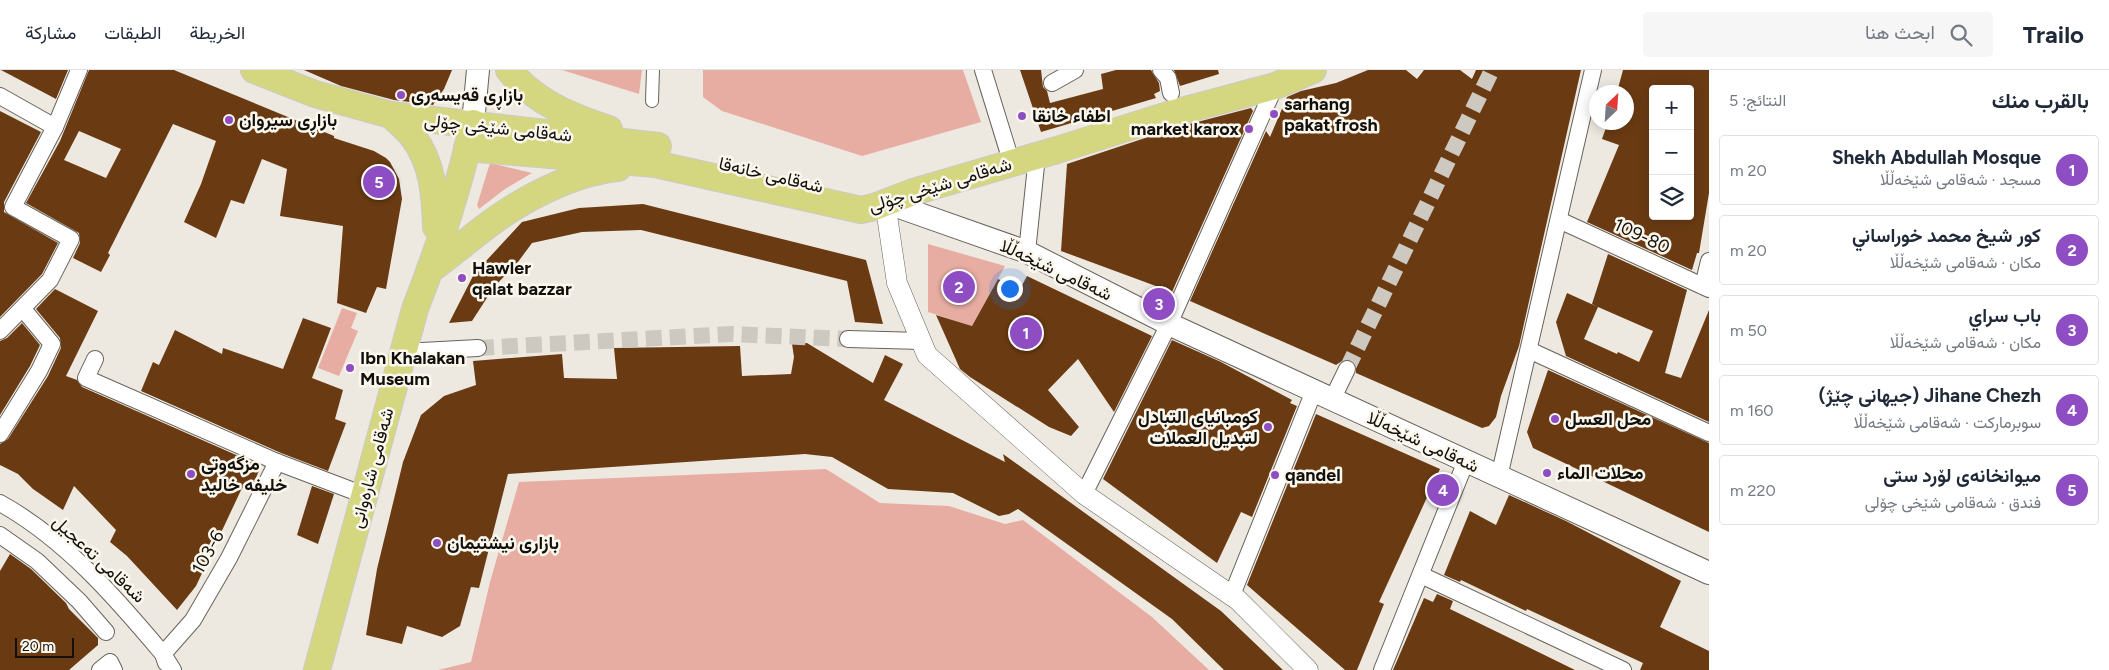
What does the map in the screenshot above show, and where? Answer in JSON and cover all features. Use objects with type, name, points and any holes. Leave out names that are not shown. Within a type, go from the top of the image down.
[{"type":"main road","name":"شەقامی شێخی چۆلی","points":[[254,70],[315,94],[391,115],[437,121],[470,135],[657,155]]},
{"type":"main road","points":[[470,135],[478,70]]},
{"type":"main road","points":[[509,70],[519,83],[547,103],[657,155]]},
{"type":"main road","name":"شەقامی شێخی چۆلی","points":[[885,202],[1174,113],[1275,86],[1313,70]]},
{"type":"main road","points":[[391,115],[413,136],[423,152],[433,181],[435,198],[433,259]]},
{"type":"main road","name":"شەقامی شارەوانی","points":[[317,670],[414,309],[433,259],[470,135]]},
{"type":"main road","name":"شەقامی خانەقا","points":[[657,155],[677,154],[885,202]]},
{"type":"main road","points":[[433,259],[525,202],[564,183],[657,155]]},
{"type":"main road","name":"شەقامی شێخەڵڵا","points":[[885,202],[1027,252],[1169,324],[1709,573]]},
{"type":"street","points":[[0,331],[50,280],[71,239],[13,207],[55,127],[79,70]]},
{"type":"street","points":[[652,101],[653,70]]},
{"type":"street","points":[[982,70],[1012,164]]},
{"type":"street","points":[[1052,83],[1075,70]]},
{"type":"street","points":[[1161,70],[1168,78],[1170,92]]},
{"type":"street","points":[[1499,477],[1593,70]]},
{"type":"street","points":[[1084,494],[1169,324],[1275,86]]},
{"type":"street","points":[[0,96],[55,127]]},
{"type":"street","points":[[1027,252],[1037,156]]},
{"type":"street","points":[[885,202],[897,283],[927,355],[1084,494],[1232,595],[1308,670]]},
{"type":"street","name":"109-80","points":[[1559,220],[1706,287]]},
{"type":"street","points":[[1706,287],[1709,261]]},
{"type":"street","points":[[0,434],[39,371],[52,344],[23,309]]},
{"type":"street","points":[[848,339],[922,341]]},
{"type":"street","points":[[403,352],[478,348]]},
{"type":"street","points":[[1529,350],[1709,433]]},
{"type":"street","points":[[95,360],[86,378],[276,462],[364,495]]},
{"type":"street","points":[[1232,595],[1323,396],[1347,369]]},
{"type":"street","points":[[1382,670],[1466,461]]},
{"type":"street","name":"103-6","points":[[163,654],[193,620],[229,558],[276,462]]},
{"type":"street","name":"شەقامی تەعجیل","points":[[0,503],[17,512],[63,549],[114,597],[163,654],[173,670]]},
{"type":"street","points":[[0,535],[37,560],[79,601],[106,632]]},
{"type":"street","points":[[1421,575],[1623,670]]},
{"type":"street","name":"شەقامی تەعجیل","points":[[163,654],[168,670]]},
{"type":"shaded area","points":[[562,70],[642,70],[639,94]]},
{"type":"shaded area","points":[[703,70],[963,70],[981,122],[862,156],[722,111],[703,97]]},
{"type":"shaded area","points":[[490,163],[532,173],[505,189],[479,209],[477,205]]},
{"type":"shaded area","points":[[928,244],[1005,266],[972,326],[928,312]]},
{"type":"shaded area","points":[[342,308],[357,313],[351,328],[358,331],[339,376],[318,368]]},
{"type":"shaded area","points":[[826,469],[880,503],[949,506],[1005,524],[1023,520],[1152,617],[1209,670],[438,670],[471,662],[490,582],[519,482]]},
{"type":"building","points":[[1,70],[68,70],[56,99]]},
{"type":"building","points":[[89,70],[174,70],[334,136],[334,138],[374,151],[390,162],[399,179],[402,199],[386,289],[377,287],[366,313],[337,303],[343,226],[280,216],[287,169],[262,159],[244,204],[231,200],[216,238],[184,222],[201,184],[216,141],[173,124],[108,253],[110,255],[101,272],[73,258],[80,243],[79,233],[26,203],[60,141]],"holes":[[[79,131],[121,149],[106,178],[64,160]]]},
{"type":"building","name":"بازاڕی قەیسەری","points":[[304,70],[452,70],[444,89],[433,105],[394,100],[341,86]]},
{"type":"building","points":[[1020,70],[1041,70],[1043,87],[1047,91],[1050,103],[1103,89],[1101,74],[1116,70],[1151,70],[1159,83],[1160,91],[1154,94],[1156,98],[1041,132]]},
{"type":"building","points":[[1174,70],[1218,70],[1219,74],[1180,86]]},
{"type":"building","points":[[1368,70],[1406,70],[1417,79],[1424,70],[1460,70],[1472,79],[1476,70],[1581,70],[1519,346],[1501,396],[1496,417],[1489,426],[1482,428],[1356,373],[1355,364],[1351,360],[1342,361],[1336,365],[1190,301],[1266,131],[1270,137],[1287,97],[1301,91],[1336,83]]},
{"type":"building","points":[[1623,70],[1709,70],[1709,193],[1699,253],[1697,253],[1692,270],[1587,222],[1619,145],[1602,139],[1605,130],[1634,130],[1634,85],[1619,85]]},
{"type":"building","points":[[1251,108],[1253,111],[1172,292],[1061,251],[1067,164],[1178,127]]},
{"type":"building","points":[[0,111],[41,132],[4,202],[4,212],[58,243],[42,274],[0,317]]},
{"type":"building","points":[[643,204],[866,260],[883,324],[855,322],[847,281],[641,230],[582,232],[532,243],[518,262],[494,287],[472,321],[449,323],[474,274],[522,222],[579,208]]},
{"type":"building","points":[[1608,254],[1687,290],[1665,373],[1681,378],[1709,310],[1709,422],[1566,356],[1556,322],[1567,293],[1598,307],[1592,304]],"holes":[[[1598,307],[1653,331],[1639,362],[1584,339]]]},
{"type":"building","points":[[1027,276],[1152,336],[1114,412],[1078,359],[1048,390],[1079,427],[1071,436],[1049,427],[960,369],[936,315],[972,326],[998,279],[1020,289]]},
{"type":"building","points":[[55,289],[98,311],[66,376],[77,380],[82,387],[261,466],[250,492],[242,488],[196,586],[177,610],[127,556],[110,542],[116,530],[74,486],[63,510],[33,489],[18,474],[0,465],[0,444],[8,439],[48,376],[61,348],[60,338],[36,309]]},
{"type":"building","points":[[303,318],[331,328],[312,378],[343,390],[335,419],[346,423],[328,471],[281,453],[141,391],[153,362],[159,365],[175,330],[222,354],[223,348],[283,369]]},
{"type":"building","points":[[22,323],[40,345],[30,366],[0,415],[0,341],[7,338]]},
{"type":"building","points":[[1172,340],[1221,362],[1292,400],[1290,403],[1297,406],[1252,517],[1241,512],[1217,563],[1103,479]]},
{"type":"building","name":"بازاری نیشتیمان","points":[[807,343],[873,383],[885,355],[903,364],[884,400],[1005,462],[1003,454],[1221,611],[1283,670],[1224,670],[1172,619],[1018,509],[1009,514],[999,516],[953,493],[888,489],[832,457],[805,454],[508,474],[479,588],[471,587],[460,626],[442,637],[407,626],[402,644],[366,635],[377,569],[403,462],[421,415],[444,396],[476,385],[473,361],[562,354],[564,378],[617,379],[614,348],[740,346],[742,376],[791,374],[794,357],[792,344]]},
{"type":"building","points":[[1548,370],[1709,443],[1709,532],[1533,448],[1527,432]]},
{"type":"building","points":[[1316,414],[1440,469],[1379,602],[1384,604],[1357,670],[1345,670],[1247,585]]},
{"type":"building","points":[[312,486],[334,494],[318,544],[297,535]]},
{"type":"building","points":[[1509,495],[1566,521],[1681,581],[1660,627],[1709,651],[1709,670],[1640,670],[1643,663],[1527,609],[1526,611],[1461,580],[1460,582],[1444,575],[1470,511],[1496,525]]},
{"type":"building","points":[[10,554],[31,569],[98,638],[98,645],[69,670],[0,670],[0,571]]},
{"type":"building","points":[[1437,594],[1453,601],[1450,609],[1575,670],[1393,670],[1424,598],[1433,602]]},
{"type":"tunnel","points":[[1347,369],[1492,70]]},
{"type":"tunnel","points":[[478,348],[731,334],[848,339]]},
{"type":"place","name":"بازاڕی قەیسەری","points":[[401,95]]},
{"type":"place","name":"sarhang pakat frosh","points":[[1274,114]]},
{"type":"place","name":"اطفاء خانقا","points":[[1022,116]]},
{"type":"place","name":"بازاڕی سیروان","points":[[229,120]]},
{"type":"place","name":"market karox","points":[[1249,129]]},
{"type":"place","name":"میوانخانەی لۆرد ستی","points":[[379,182]]},
{"type":"place","name":"Hawler qalat bazzar","points":[[462,278]]},
{"type":"place","name":"كور شيخ محمد خوراساني","points":[[959,287]]},
{"type":"place","name":"باب سراي","points":[[1159,304]]},
{"type":"place","name":"Shekh Abdullah Mosque","points":[[1026,333]]},
{"type":"place","name":"Ibn Khalakan Museum","points":[[350,368]]},
{"type":"place","name":"محل العسل","points":[[1555,419]]},
{"type":"place","name":"كومبانياى التبادل لتبديل العملات","points":[[1268,427]]},
{"type":"place","name":"محلات الماء","points":[[1547,473]]},
{"type":"place","name":"مزگه‌وتی خلیفه‌ خالید","points":[[191,474]]},
{"type":"place","name":"qandel","points":[[1275,475]]},
{"type":"place","name":"Jihane Chezh (جیهانی چێژ)","points":[[1443,490]]},
{"type":"place","name":"بازاری نیشتیمان","points":[[437,543]]}]
